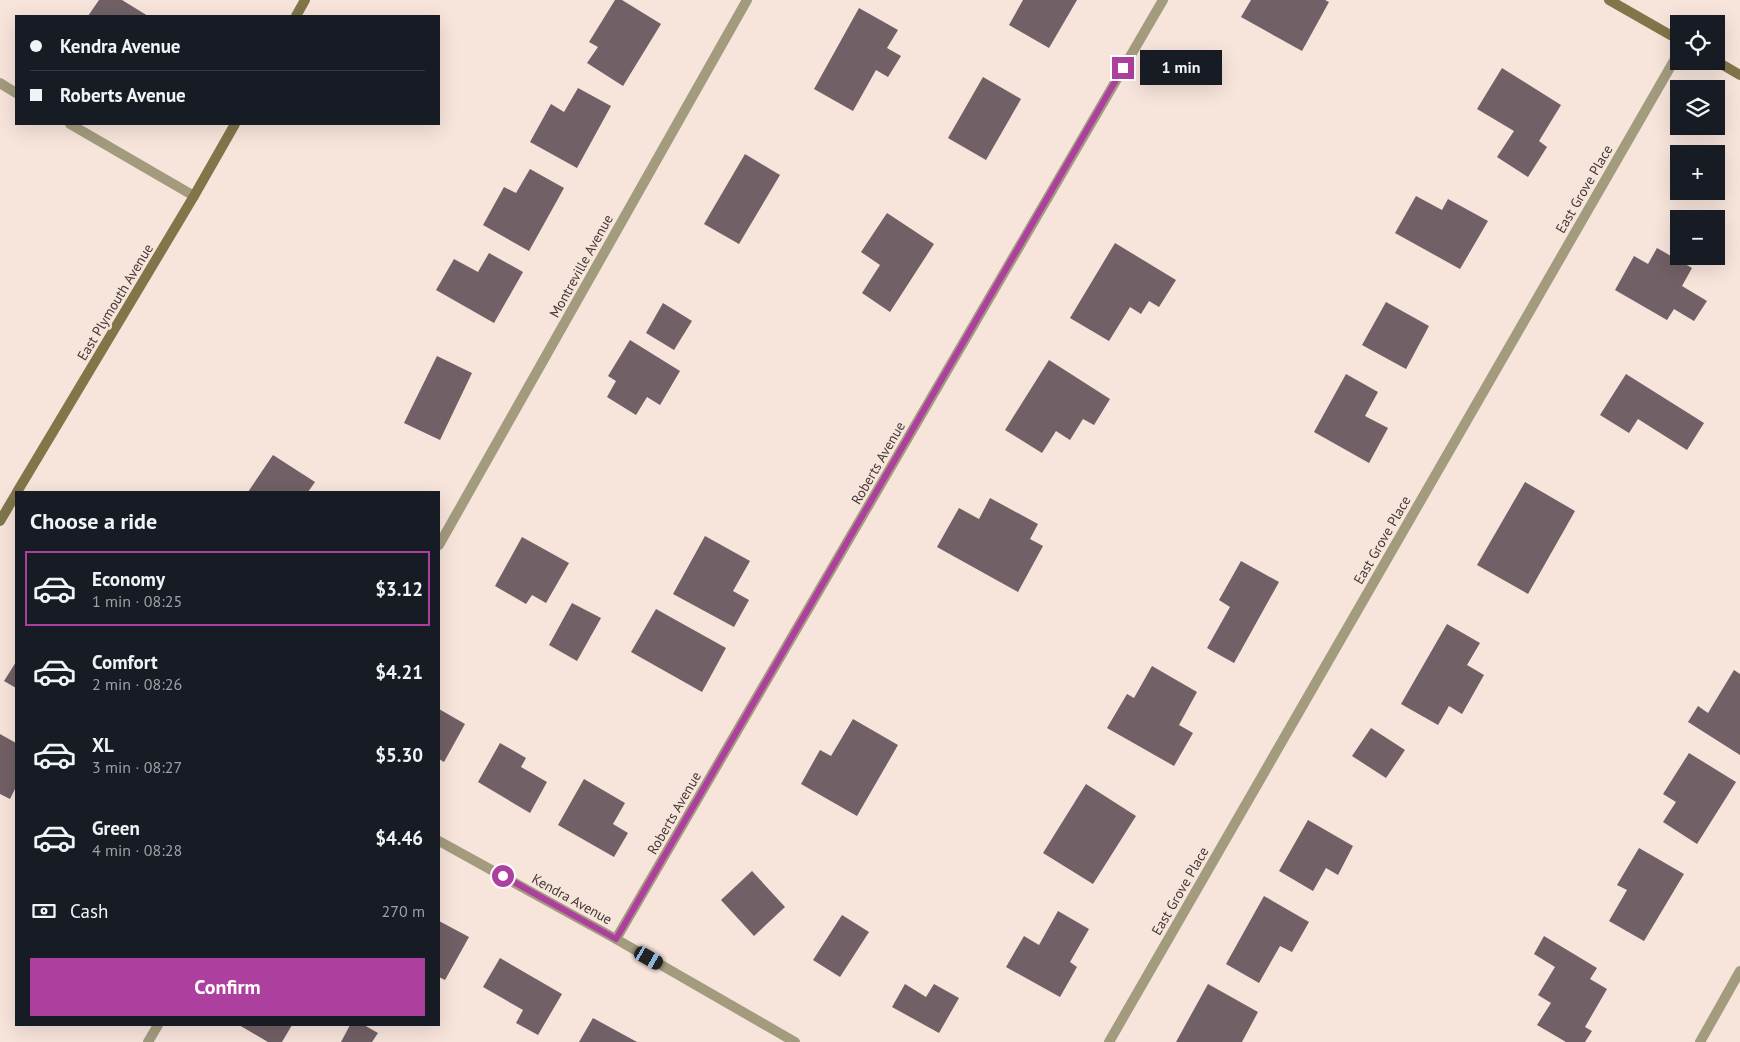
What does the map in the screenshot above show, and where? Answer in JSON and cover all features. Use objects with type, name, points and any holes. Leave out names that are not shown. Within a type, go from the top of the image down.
[{"type":"main road","points":[[297,15],[305,0]]},
{"type":"main road","points":[[1609,0],[1670,35]]},
{"type":"main road","points":[[1725,66],[1740,75]]},
{"type":"main road","name":"East Plymouth Avenue","points":[[18,491],[234,125]]},
{"type":"main road","name":"East Plymouth Avenue","points":[[0,521],[15,496]]},
{"type":"street","name":"Montreville Avenue","points":[[440,543],[747,0]]},
{"type":"street","name":"Roberts Avenue","points":[[616,939],[1163,0]]},
{"type":"street","name":"East Grove Place","points":[[1108,1042],[1670,68]]},
{"type":"street","points":[[0,83],[15,92]]},
{"type":"street","points":[[72,125],[194,196]]},
{"type":"street","name":"Kendra Avenue","points":[[440,842],[616,939],[795,1042]]},
{"type":"street","points":[[1703,1041],[1740,971]]},
{"type":"street","points":[[148,1042],[157,1026]]},
{"type":"building","points":[[99,0],[122,0],[146,15],[89,15]]},
{"type":"building","points":[[615,0],[622,0],[661,24],[623,86],[587,63],[598,47],[589,42]]},
{"type":"building","points":[[1023,0],[1077,0],[1049,48],[1009,25]]},
{"type":"building","points":[[1251,0],[1325,0],[1329,2],[1302,51],[1241,17]]},
{"type":"building","points":[[859,8],[898,30],[887,48],[901,56],[888,77],[876,70],[853,111],[814,89]]},
{"type":"building","points":[[1502,68],[1561,105],[1539,141],[1547,147],[1528,177],[1497,157],[1514,131],[1477,109]]},
{"type":"building","points":[[983,77],[1021,99],[986,160],[948,138]]},
{"type":"building","points":[[578,88],[611,106],[577,168],[530,142],[551,104],[564,112]]},
{"type":"building","points":[[745,154],[780,175],[739,244],[704,224]]},
{"type":"building","points":[[530,169],[564,188],[529,251],[483,225],[504,187],[516,193]]},
{"type":"building","points":[[1416,196],[1442,210],[1448,199],[1488,221],[1460,269],[1395,233]]},
{"type":"building","points":[[887,213],[934,244],[890,312],[862,293],[880,265],[861,252]]},
{"type":"building","points":[[1115,243],[1176,280],[1159,307],[1149,301],[1141,314],[1130,307],[1109,341],[1070,318]]},
{"type":"building","points":[[1657,248],[1670,255],[1670,265],[1687,265],[1692,268],[1682,286],[1707,301],[1694,321],[1674,309],[1667,320],[1615,290],[1634,256],[1648,264]]},
{"type":"building","points":[[489,253],[523,272],[494,323],[436,290],[454,259],[478,272]]},
{"type":"building","points":[[1386,302],[1429,326],[1406,369],[1362,345]]},
{"type":"building","points":[[663,303],[692,321],[674,350],[646,333]]},
{"type":"building","points":[[630,340],[680,371],[660,405],[647,397],[636,415],[607,397],[616,381],[608,376]]},
{"type":"building","points":[[437,356],[472,373],[440,440],[404,423]]},
{"type":"building","points":[[1049,360],[1110,399],[1094,425],[1083,419],[1070,440],[1056,431],[1042,453],[1005,430]]},
{"type":"building","points":[[1346,374],[1378,392],[1365,416],[1388,428],[1369,463],[1314,432]]},
{"type":"building","points":[[1626,374],[1704,423],[1687,450],[1638,419],[1629,433],[1600,415]]},
{"type":"building","points":[[273,455],[315,482],[309,491],[249,491]]},
{"type":"building","points":[[1525,482],[1575,511],[1528,594],[1477,565]]},
{"type":"building","points":[[990,498],[1038,524],[1030,539],[1043,546],[1018,592],[937,547],[959,508],[979,519]]},
{"type":"building","points":[[705,536],[750,561],[733,591],[749,600],[734,627],[673,594]]},
{"type":"building","points":[[522,537],[569,563],[546,603],[532,595],[526,604],[495,586]]},
{"type":"building","points":[[1241,561],[1279,582],[1234,663],[1207,648],[1230,607],[1219,600]]},
{"type":"building","points":[[572,603],[601,618],[577,661],[549,645]]},
{"type":"building","points":[[656,609],[726,648],[702,692],[631,652]]},
{"type":"building","points":[[1447,624],[1480,643],[1467,665],[1484,675],[1462,714],[1449,706],[1438,725],[1401,704]]},
{"type":"building","points":[[15,664],[15,687],[4,681]]},
{"type":"building","points":[[1152,666],[1197,692],[1179,725],[1193,733],[1174,766],[1107,728],[1127,694],[1134,698]]},
{"type":"building","points":[[1734,670],[1740,674],[1740,755],[1688,722],[1698,706],[1708,713]]},
{"type":"building","points":[[440,710],[465,724],[444,762],[440,760]]},
{"type":"building","points":[[853,719],[898,745],[857,816],[801,784],[820,750],[831,756]]},
{"type":"building","points":[[1371,728],[1405,750],[1386,778],[1352,756]]},
{"type":"building","points":[[0,734],[15,742],[15,789],[10,799],[0,794]]},
{"type":"building","points":[[500,743],[526,758],[521,767],[547,782],[530,813],[478,782]]},
{"type":"building","points":[[1689,753],[1736,782],[1697,844],[1663,822],[1676,802],[1663,794]]},
{"type":"building","points":[[584,779],[625,803],[613,824],[628,833],[614,857],[558,825]]},
{"type":"building","points":[[1086,784],[1136,816],[1093,884],[1043,853]]},
{"type":"building","points":[[1308,820],[1353,846],[1338,875],[1326,868],[1313,891],[1279,871]]},
{"type":"building","points":[[1639,848],[1684,874],[1644,941],[1609,921],[1627,890],[1617,885]]},
{"type":"building","points":[[752,871],[785,907],[754,936],[721,900]]},
{"type":"building","points":[[1264,896],[1309,922],[1292,952],[1280,946],[1259,983],[1226,964]]},
{"type":"building","points":[[1058,911],[1089,929],[1070,962],[1077,967],[1060,997],[1006,967],[1024,936],[1039,945]]},
{"type":"building","points":[[842,915],[869,932],[840,977],[813,960]]},
{"type":"building","points":[[440,922],[469,937],[445,980],[440,978]]},
{"type":"building","points":[[1544,936],[1597,968],[1590,979],[1607,989],[1585,1027],[1592,1031],[1585,1042],[1566,1042],[1537,1025],[1551,1003],[1538,995],[1555,967],[1534,954]]},
{"type":"building","points":[[500,958],[562,994],[538,1035],[516,1023],[523,1010],[483,987]]},
{"type":"building","points":[[905,984],[926,997],[934,984],[959,998],[939,1033],[892,1007]]},
{"type":"building","points":[[1208,984],[1258,1012],[1242,1042],[1176,1042]]},
{"type":"building","points":[[593,1018],[637,1042],[579,1042]]},
{"type":"building","points":[[241,1026],[291,1026],[282,1042],[268,1042]]},
{"type":"building","points":[[349,1026],[366,1026],[378,1033],[372,1042],[341,1042]]},
{"type":"route","points":[[503,876],[616,939],[1123,68]]}]
